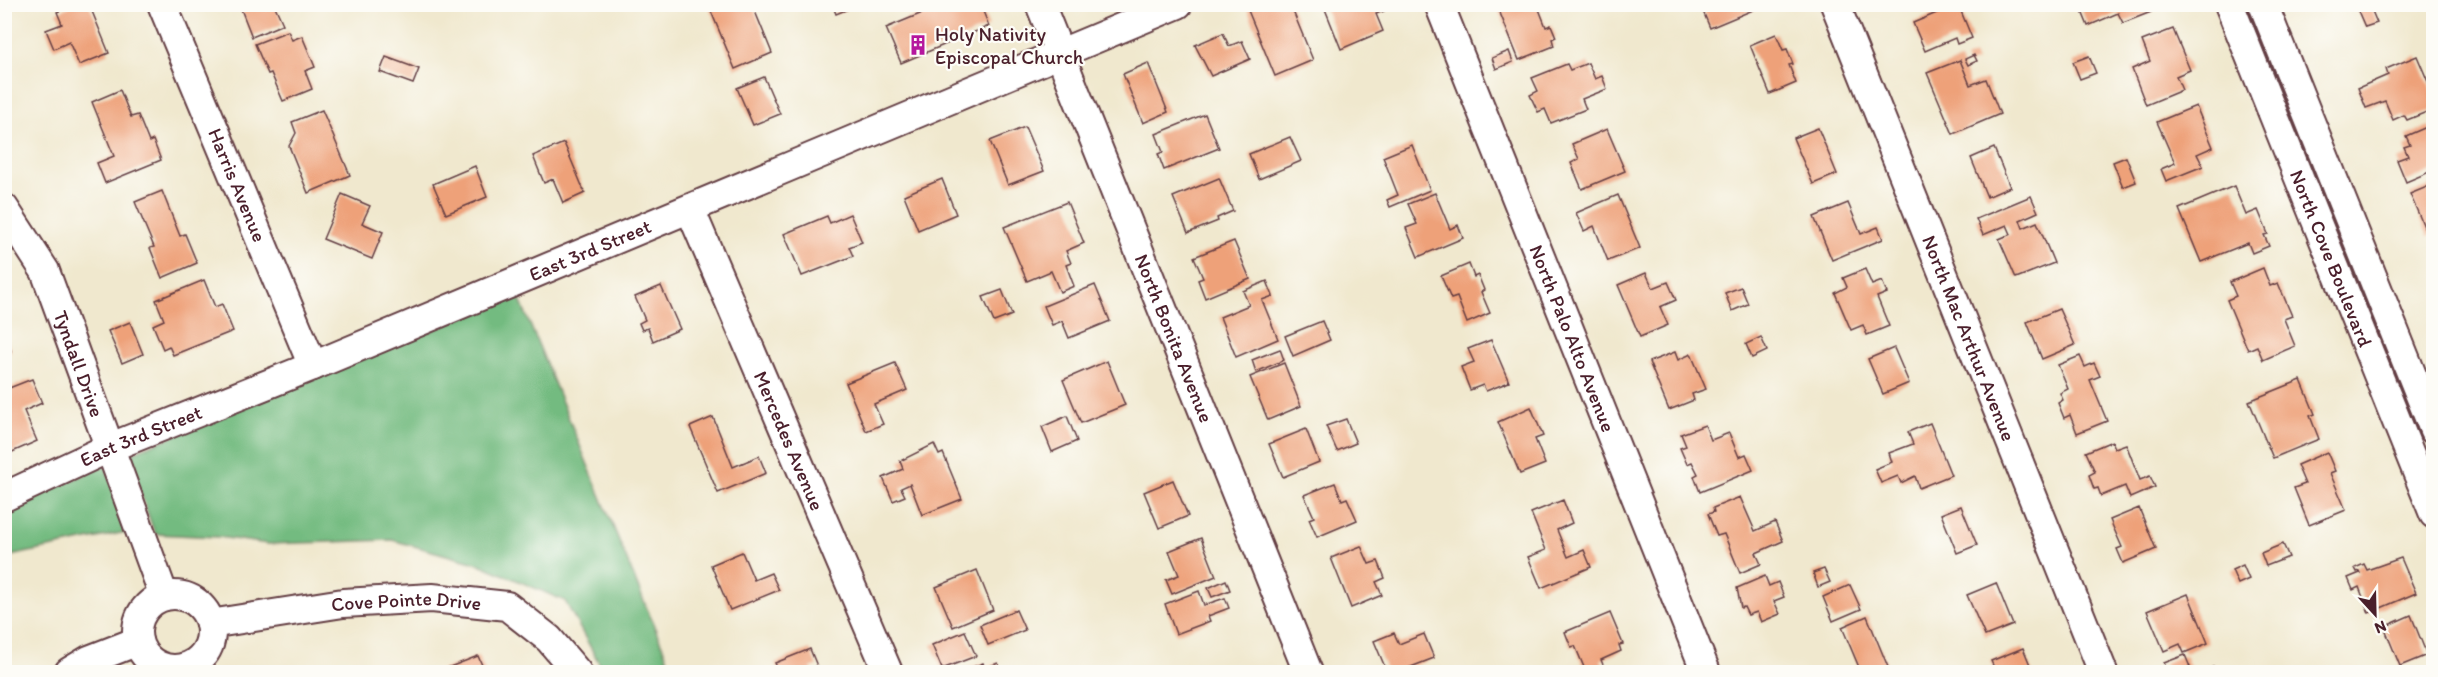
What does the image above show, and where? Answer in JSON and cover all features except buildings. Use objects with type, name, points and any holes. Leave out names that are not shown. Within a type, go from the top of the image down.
[{"type":"street","name":"Harris Avenue","points":[[162,4],[313,366]]},
{"type":"street","name":"North Bonita Avenue","points":[[1041,4],[1308,672]]},
{"type":"street","name":"East 3rd Street","points":[[4,497],[111,447],[313,366],[1178,4]]},
{"type":"street","name":"North Palo Alto Avenue","points":[[1439,4],[1706,672]]},
{"type":"street","name":"North Mac Arthur Avenue","points":[[1835,4],[2103,672]]},
{"type":"street","name":"North Cove Boulevard","points":[[2229,4],[2433,514]]},
{"type":"street","name":"North Cove Boulevard","points":[[2263,4],[2433,430]]},
{"type":"street","points":[[2314,217],[2343,206]]},
{"type":"street","name":"Tyndall Drive","points":[[4,208],[45,271],[164,596]]},
{"type":"street","name":"Mercedes Avenue","points":[[690,209],[888,672]]},
{"type":"street","points":[[164,596],[188,597],[206,613],[210,624],[211,636],[208,647],[201,658],[191,665],[173,671],[154,664],[144,656],[136,632],[138,620],[144,608],[164,596]]},
{"type":"street","name":"Cove Pointe Drive","points":[[210,624],[343,603],[432,598],[507,606],[549,639],[578,672]]},
{"type":"street","points":[[69,672],[88,660],[138,641]]},
{"type":"green space","points":[[518,295],[673,672],[604,672],[565,601],[479,564],[392,540],[268,544],[219,537],[155,534],[127,455]]},
{"type":"green space","points":[[105,465],[129,533],[5,557],[4,512]]},
{"type":"place","name":"Holy Nativity Episcopal Church","points":[[918,45]]}]
